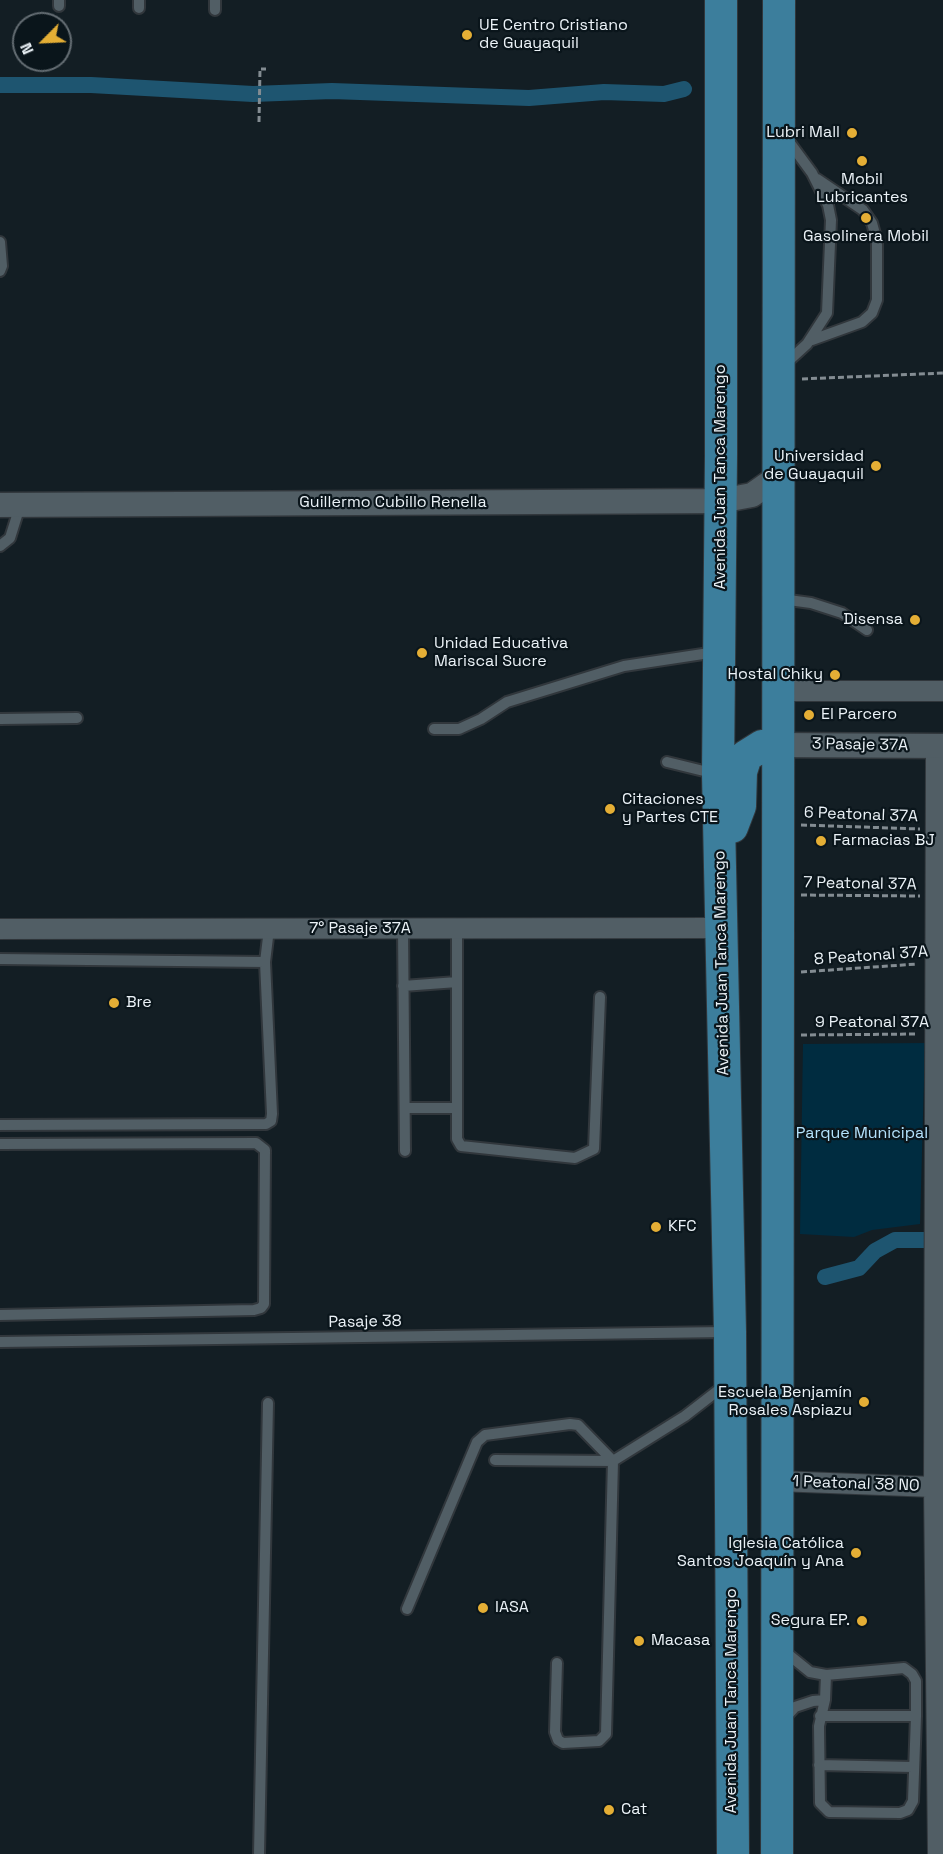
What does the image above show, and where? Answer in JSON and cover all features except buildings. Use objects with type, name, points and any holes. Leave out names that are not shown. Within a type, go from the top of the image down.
[{"type":"main road","name":"Avenida Juan Tanca Marengo","points":[[721,0],[718,774],[730,1332],[733,1854]]},
{"type":"main road","points":[[777,1854],[776,895],[779,0]]},
{"type":"main road","points":[[720,863],[740,806],[741,772],[746,756],[762,746],[777,745]]},
{"type":"street","name":"Guillermo Cubillo Renella","points":[[10,505],[720,501],[752,495],[779,476]]},
{"type":"street","points":[[778,691],[943,691]]},
{"type":"street","name":"3 Pasaje 37A","points":[[777,745],[940,746]]},
{"type":"street","points":[[938,1854],[934,1487],[939,1276],[936,830],[940,746]]},
{"type":"street","name":"7° Pasaje 37A","points":[[0,929],[720,928]]},
{"type":"street","name":"1 Peatonal 38 NO","points":[[777,1481],[934,1487]]},
{"type":"street","points":[[713,1854],[733,1854]]},
{"type":"lane","points":[[779,129],[824,186],[863,210],[872,224],[877,241],[878,300],[872,313],[862,322],[820,335],[807,344]]},
{"type":"lane","points":[[779,375],[807,344],[827,313],[831,220],[828,205],[812,173]]},
{"type":"lane","points":[[0,242],[2,266],[0,271]]},
{"type":"lane","points":[[0,546],[10,538],[10,505]]},
{"type":"lane","points":[[778,598],[811,603],[842,612],[867,630]]},
{"type":"lane","points":[[434,729],[459,729],[507,702],[624,666],[720,652]]},
{"type":"lane","points":[[0,719],[77,718]]},
{"type":"lane","points":[[667,762],[718,774]]},
{"type":"lane","points":[[404,928],[405,1151]]},
{"type":"lane","points":[[0,1125],[266,1124],[271,1121],[265,962],[268,929]]},
{"type":"lane","points":[[457,929],[457,1139],[462,1146],[575,1158],[594,1149],[600,997]]},
{"type":"lane","points":[[0,959],[265,962]]},
{"type":"lane","points":[[403,986],[457,982]]},
{"type":"lane","points":[[405,1108],[457,1107]]},
{"type":"lane","points":[[0,1144],[256,1143],[265,1150],[264,1304],[261,1308],[254,1310],[0,1314]]},
{"type":"lane","name":"Pasaje 38","points":[[0,1342],[730,1332]]},
{"type":"lane","points":[[495,1460],[613,1461],[685,1416],[730,1381]]},
{"type":"lane","points":[[260,1854],[268,1403]]},
{"type":"lane","points":[[407,1609],[477,1442],[485,1435],[570,1424],[578,1425],[613,1461],[606,1734],[599,1741],[563,1743],[558,1740],[555,1732],[557,1664]]},
{"type":"lane","points":[[778,1644],[794,1661],[810,1672],[826,1675],[904,1668],[912,1674],[916,1681],[916,1716],[913,1801],[908,1810],[900,1814],[829,1812],[823,1808],[820,1803],[820,1716],[825,1701],[826,1675]]},
{"type":"lane","points":[[777,1725],[795,1707],[813,1701],[825,1701]]},
{"type":"lane","points":[[820,1716],[916,1716]]},
{"type":"lane","points":[[819,1765],[913,1767]]},
{"type":"path","points":[[259,122],[260,69],[266,69]]},
{"type":"path","points":[[779,375],[943,373]]},
{"type":"path","name":"6 Peatonal 37A","points":[[777,824],[936,830]]},
{"type":"path","name":"7 Peatonal 37A","points":[[776,895],[936,897]]},
{"type":"path","name":"8 Peatonal 37A","points":[[801,972],[936,963]]},
{"type":"path","name":"9 Peatonal 37A","points":[[801,1035],[936,1034]]},
{"type":"green space","name":"Parque Municipal","points":[[925,1043],[920,1224],[872,1230],[854,1237],[800,1234],[803,1044]]},
{"type":"waterway","points":[[0,85],[91,85],[253,94],[332,91],[529,98],[604,92],[664,94],[684,89]]},
{"type":"waterway","points":[[825,1277],[859,1268],[875,1251],[895,1240],[926,1240]]},
{"type":"place","name":"UE Centro Cristiano de Guayaquil","points":[[467,35]]},
{"type":"place","name":"Lubri Mall","points":[[852,133]]},
{"type":"place","name":"Mobil Lubricantes","points":[[862,161]]},
{"type":"place","name":"Gasolinera Mobil","points":[[866,218]]},
{"type":"place","name":"Universidad de Guayaquil","points":[[876,466]]},
{"type":"place","name":"Disensa","points":[[915,620]]},
{"type":"place","name":"Unidad Educativa Mariscal Sucre","points":[[422,653]]},
{"type":"place","name":"Hostal Chiky","points":[[835,675]]},
{"type":"place","name":"El Parcero","points":[[809,715]]},
{"type":"place","name":"Citaciones y Partes CTE","points":[[610,809]]},
{"type":"place","name":"Farmacias BJ","points":[[821,841]]},
{"type":"place","name":"Bre","points":[[114,1003]]},
{"type":"place","name":"KFC","points":[[656,1227]]},
{"type":"place","name":"Escuela Benjamín Rosales Aspiazu","points":[[864,1402]]},
{"type":"place","name":"Iglesia Católica Santos Joaquín y Ana","points":[[856,1553]]},
{"type":"place","name":"IASA","points":[[483,1608]]},
{"type":"place","name":"Segura EP.","points":[[862,1621]]},
{"type":"place","name":"Macasa","points":[[639,1641]]},
{"type":"place","name":"Cat","points":[[609,1810]]}]
